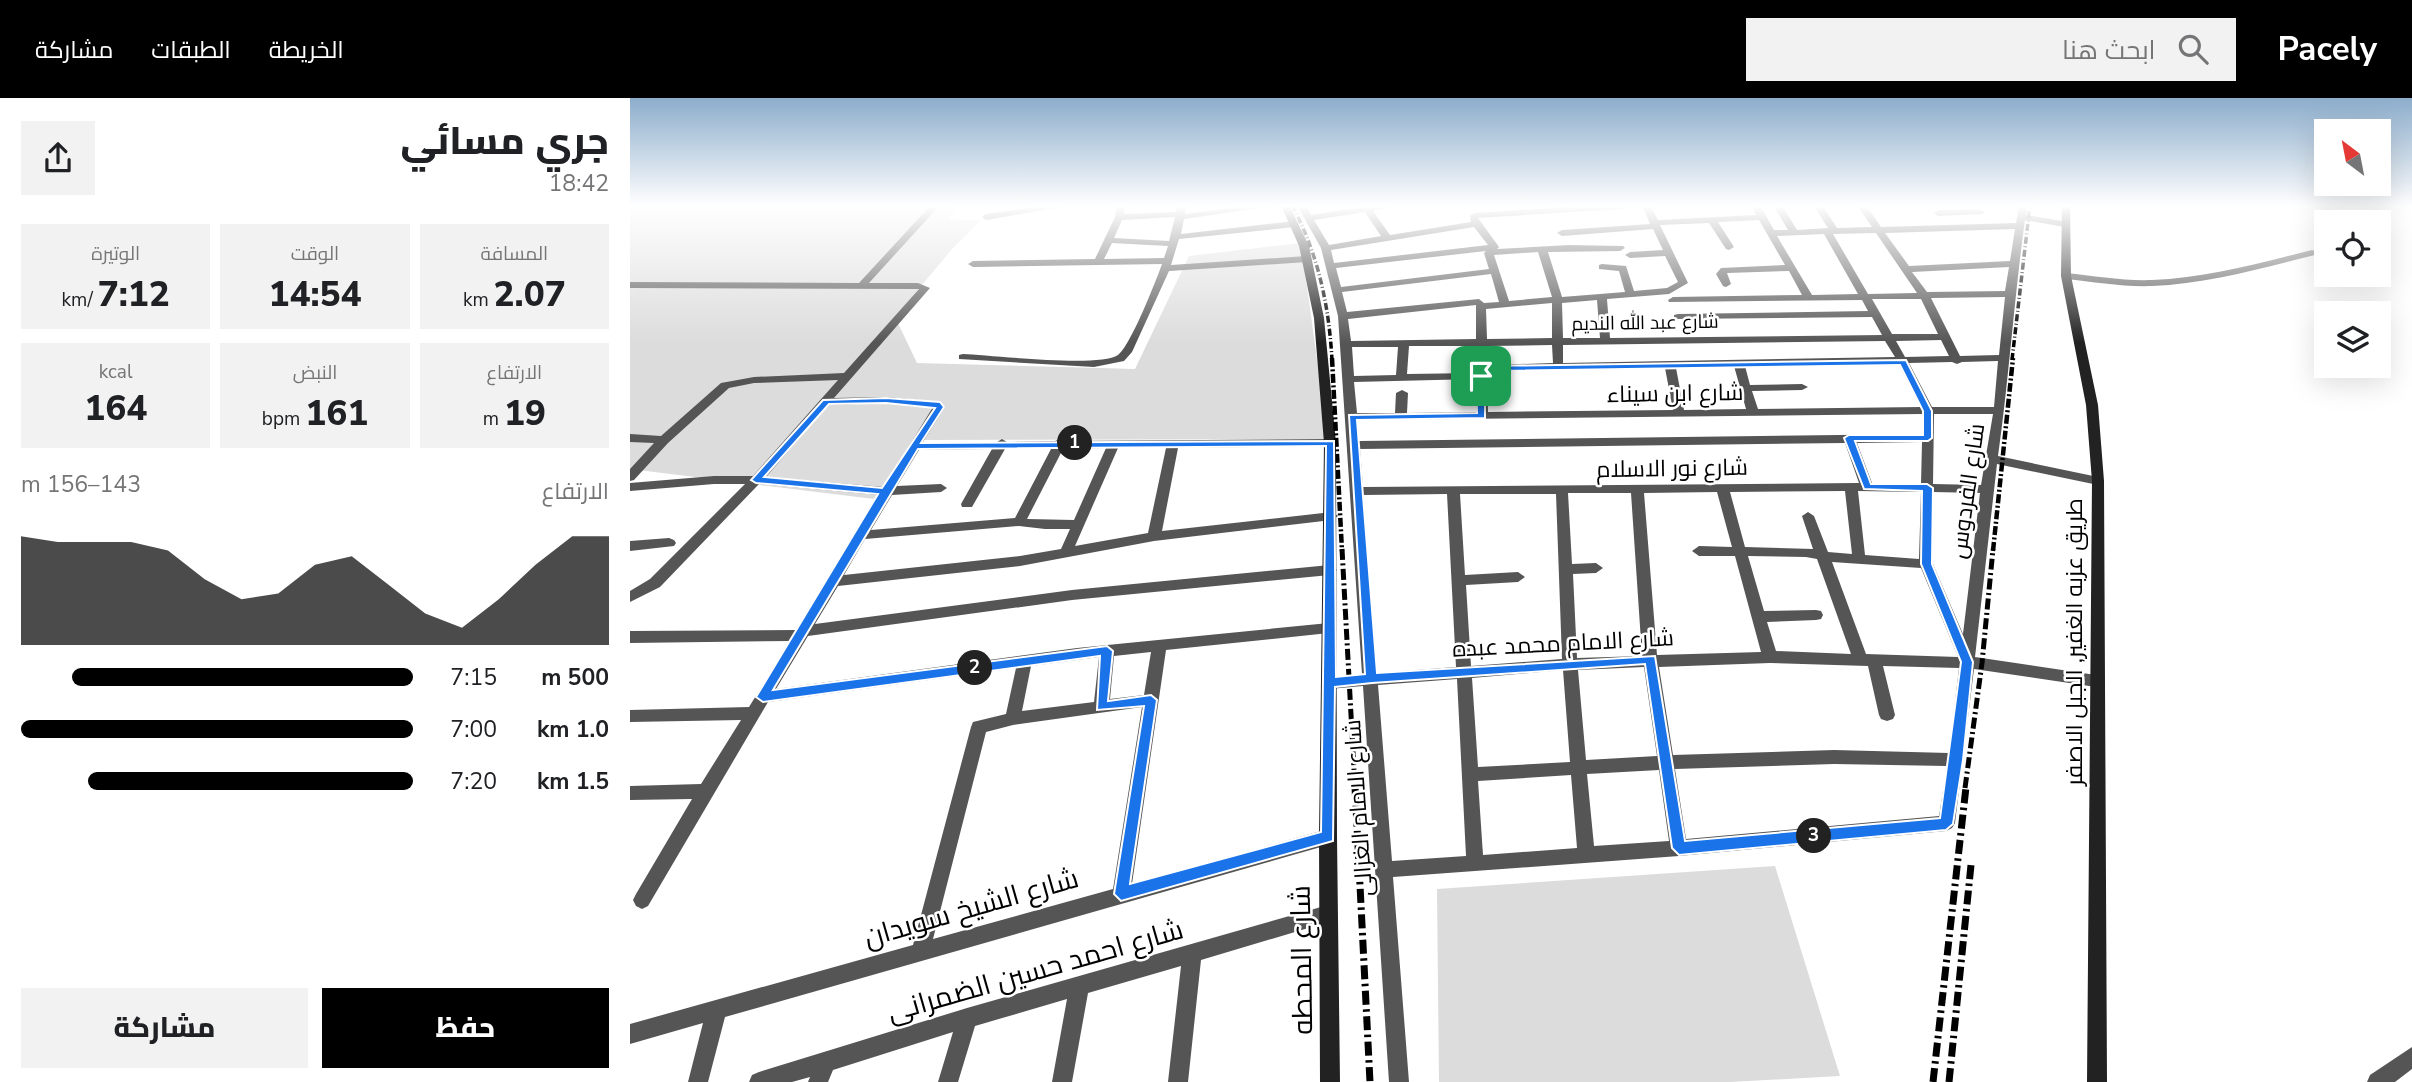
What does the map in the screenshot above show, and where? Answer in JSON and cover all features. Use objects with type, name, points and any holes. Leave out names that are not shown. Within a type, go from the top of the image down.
[{"type":"street","points":[[861,286],[893,251]]},
{"type":"street","points":[[1098,262],[1103,251]]},
{"type":"street","points":[[963,357],[1094,364],[1120,359],[1127,352],[1171,251]]},
{"type":"street","name":"شارع المحطه","points":[[1306,251],[1324,351],[1331,443],[1328,837],[1330,1082]]},
{"type":"street","name":"شارع الامام الغزالى","points":[[1326,251],[1343,316],[1346,344],[1399,1082]]},
{"type":"street","points":[[1331,266],[1483,251]]},
{"type":"street","points":[[1492,251],[1493,271],[1505,304]]},
{"type":"street","points":[[1543,251],[1557,299],[1558,367]]},
{"type":"street","points":[[1782,251],[1808,296]]},
{"type":"street","points":[[1842,251],[1927,411],[1926,564],[1967,662]]},
{"type":"street","points":[[1893,251],[1924,295],[1957,361]]},
{"type":"street","name":"شارع الفردوس","points":[[1679,848],[1946,824],[1999,410],[2016,251]]},
{"type":"street","name":"طريق عزبه الغفير, الجبل الاصفر","points":[[2066,251],[2066,276],[2092,405],[2098,481],[2095,681],[2097,1082]]},
{"type":"street","points":[[1630,255],[1668,253],[1683,283],[1671,296]]},
{"type":"street","points":[[2066,276],[2142,283],[2171,282],[2232,272],[2312,253]]},
{"type":"street","points":[[973,264],[1098,262],[1167,265],[1307,259]]},
{"type":"street","points":[[1906,269],[2014,264]]},
{"type":"street","points":[[1602,267],[1623,268],[1630,293]]},
{"type":"street","points":[[1726,284],[1721,274],[1724,271],[1792,268]]},
{"type":"street","points":[[1337,290],[1493,271]]},
{"type":"street","points":[[630,285],[923,287],[925,290],[756,480],[647,589],[630,597]]},
{"type":"street","points":[[1343,316],[1630,293],[1671,296],[2010,294]]},
{"type":"street","points":[[1602,295],[1605,340]]},
{"type":"street","points":[[1671,296],[1684,338]]},
{"type":"street","points":[[1480,304],[1482,416]]},
{"type":"street","points":[[1678,317],[1876,314]]},
{"type":"street","name":"شارع عبد الله النديم","points":[[1346,344],[1945,337]]},
{"type":"street","points":[[1401,378],[1404,343]]},
{"type":"street","points":[[1349,379],[1558,367],[2004,358]]},
{"type":"street","points":[[1739,364],[1753,413]]},
{"type":"street","points":[[1670,365],[1679,414]]},
{"type":"street","points":[[630,477],[664,440],[725,385],[754,380],[848,376]]},
{"type":"street","points":[[1746,388],[1802,387]]},
{"type":"street","points":[[1401,417],[1402,393]]},
{"type":"street","points":[[642,900],[704,791],[939,405],[886,400],[827,402]]},
{"type":"street","name":"شارع ابن سيناء","points":[[1352,417],[1999,410]]},
{"type":"street","points":[[630,438],[664,440]]},
{"type":"street","points":[[1849,438],[1867,487]]},
{"type":"street","points":[[1354,445],[1928,438]]},
{"type":"street","points":[[915,446],[1002,443],[1331,443]]},
{"type":"street","points":[[967,504],[1002,443]]},
{"type":"street","points":[[1019,522],[1060,443]]},
{"type":"street","points":[[1154,536],[1174,443]]},
{"type":"street","points":[[1066,552],[1114,444]]},
{"type":"street","points":[[1992,459],[2098,481]]},
{"type":"street","points":[[630,487],[714,480],[756,480],[885,491],[941,488]]},
{"type":"street","points":[[1852,487],[1859,559]]},
{"type":"street","name":"شارع نور الاسلام","points":[[1357,491],[1852,487],[1987,489]]},
{"type":"street","points":[[1722,488],[1770,657]]},
{"type":"street","points":[[1453,489],[1475,864]]},
{"type":"street","points":[[1384,870],[1679,848],[1650,659],[1637,489]]},
{"type":"street","points":[[1562,490],[1570,664],[1586,855]]},
{"type":"street","points":[[834,581],[1020,561],[1154,536],[1332,516]]},
{"type":"street","points":[[1808,516],[1887,715]]},
{"type":"street","points":[[860,535],[1019,522],[1045,526],[1078,524]]},
{"type":"street","points":[[630,546],[669,543]]},
{"type":"street","points":[[1699,551],[1806,552],[1823,556],[1926,564]]},
{"type":"street","points":[[1566,569],[1596,568]]},
{"type":"street","points":[[630,636],[802,633],[1072,595],[1330,570]]},
{"type":"street","points":[[1458,580],[1518,577]]},
{"type":"street","points":[[630,590],[647,589]]},
{"type":"street","points":[[1758,617],[1816,615]]},
{"type":"street","points":[[763,697],[1107,651],[1329,628]]},
{"type":"street","points":[[1121,894],[1159,645]]},
{"type":"street","points":[[1101,707],[1107,651]]},
{"type":"street","name":"شارع الامام محمد عبده","points":[[1329,683],[1650,659],[1770,657],[1967,662],[2095,681]]},
{"type":"street","points":[[1013,719],[1025,661]]},
{"type":"street","points":[[921,950],[976,731],[987,724],[1013,719],[1151,700]]},
{"type":"street","points":[[630,716],[752,713]]},
{"type":"street","points":[[1469,775],[1665,762],[1838,757],[1956,760]]},
{"type":"street","points":[[630,793],[704,791]]},
{"type":"street","name":"شارع الشيخ سويدان","points":[[630,1034],[1328,837]]},
{"type":"street","name":"شارع احمد حسين الضمرانى","points":[[759,1082],[967,1018],[1328,914]]},
{"type":"street","points":[[1178,1082],[1192,954]]},
{"type":"street","points":[[1062,1082],[1079,986]]},
{"type":"street","points":[[698,1082],[717,1009]]},
{"type":"street","points":[[948,1082],[967,1018]]},
{"type":"street","points":[[2386,1080],[2412,1057]]},
{"type":"street","points":[[818,1082],[825,1062]]},
{"type":"shaded area","points":[[630,251],[951,251],[895,317],[917,363],[1135,369],[1189,256],[1233,251],[1302,251],[1328,439],[915,440],[874,499],[630,469]]},
{"type":"shaded area","points":[[1775,866],[1840,1076],[1730,1082],[1439,1082],[1437,889]]},
{"type":"railway","points":[[1312,251],[1321,280],[1332,360]]},
{"type":"railway","points":[[2012,360],[2025,251]]},
{"type":"railway","points":[[1332,358],[1342,551]]},
{"type":"railway","points":[[1993,551],[2013,358]]},
{"type":"railway","points":[[1342,549],[1355,788]]},
{"type":"railway","points":[[1965,788],[1982,663],[1993,549]]},
{"type":"railway","points":[[1355,787],[1370,1082]]},
{"type":"railway","points":[[1933,1082],[1966,787]]},
{"type":"railway","points":[[1949,1082],[1971,865]]},
{"type":"route","points":[[1481,376],[1481,368],[1903,362],[1927,411],[1928,438],[1849,438],[1867,487],[1927,488],[1926,564],[1967,662],[1946,824],[1679,848],[1650,659],[1372,678],[1349,681],[1329,683],[1328,837],[1121,894],[1151,700],[1101,707],[1107,651],[763,697],[885,491],[939,407],[936,404],[886,400],[827,402],[756,480],[885,491],[915,446],[939,444],[1331,443],[1329,683],[1372,678],[1352,417],[1482,416],[1481,376]]}]
